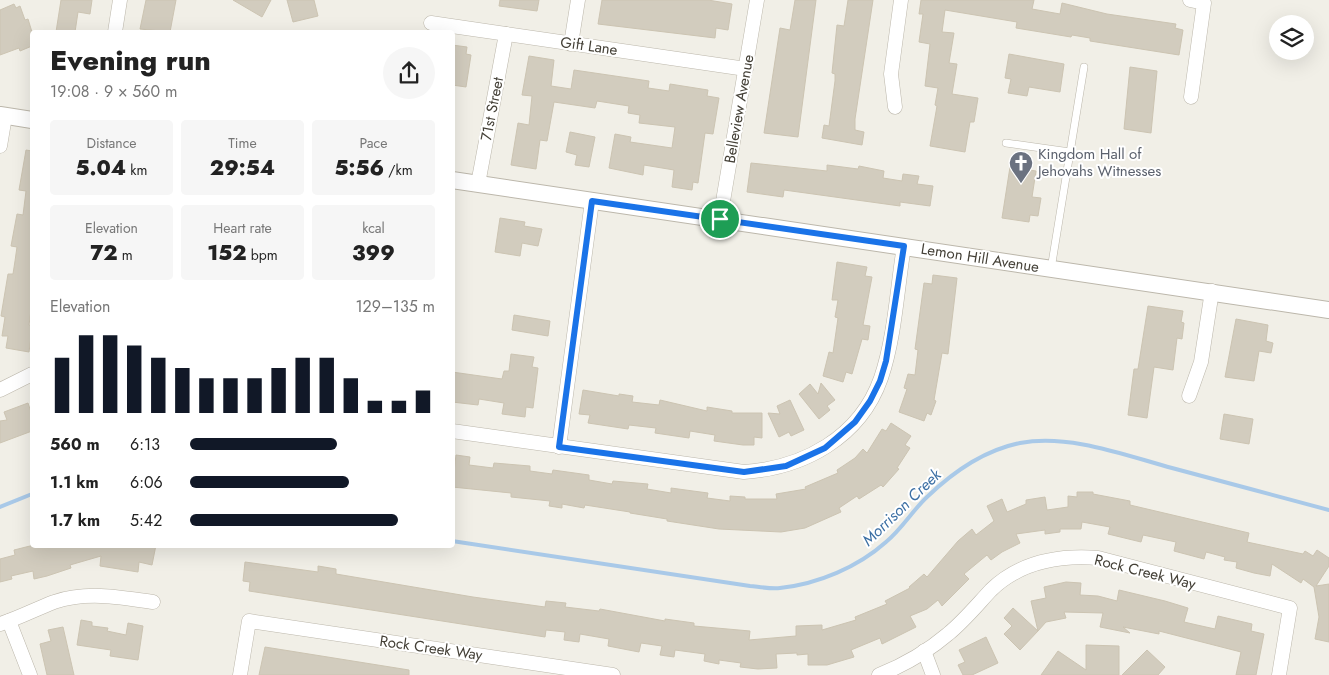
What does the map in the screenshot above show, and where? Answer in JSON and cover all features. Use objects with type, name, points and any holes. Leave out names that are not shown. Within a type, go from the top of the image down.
[{"type":"street","points":[[115,30],[120,0]]},
{"type":"street","points":[[571,44],[578,0]]},
{"type":"street","name":"Belleview Avenue","points":[[720,219],[757,0]]},
{"type":"street","points":[[895,107],[891,74],[901,0]]},
{"type":"street","points":[[1190,0],[1204,3],[1191,97]]},
{"type":"street","name":"Gift Lane","points":[[431,23],[746,69]]},
{"type":"street","name":"71st Street","points":[[478,184],[506,34]]},
{"type":"street","points":[[0,146],[2,116],[30,120]]},
{"type":"street","name":"Lemon Hill Avenue","points":[[455,180],[1050,269],[1212,291],[1329,310]]},
{"type":"street","points":[[559,447],[592,201]]},
{"type":"street","points":[[455,431],[744,472],[786,466],[825,448],[855,422],[870,401],[880,381],[886,361],[904,246]]},
{"type":"street","points":[[1189,396],[1200,362],[1212,291]]},
{"type":"street","points":[[0,390],[30,375]]},
{"type":"street","name":"Rock Creek Way","points":[[879,675],[924,651],[947,634],[1006,578],[1042,562],[1076,557],[1098,558],[1290,608],[1279,675]]},
{"type":"street","points":[[30,675],[5,622],[56,602],[76,597],[113,596],[153,602]]},
{"type":"street","name":"Rock Creek Way","points":[[240,675],[249,621],[540,670],[613,675]]},
{"type":"street","points":[[924,651],[933,675]]},
{"type":"lane","points":[[1050,269],[1084,67]]},
{"type":"lane","points":[[1006,143],[1070,152]]},
{"type":"building","points":[[61,0],[92,0],[90,14],[78,12],[75,30],[56,30]]},
{"type":"building","points":[[146,0],[176,0],[170,30],[140,29]]},
{"type":"building","points":[[233,0],[271,0],[262,17]]},
{"type":"building","points":[[287,0],[314,0],[318,16],[293,22]]},
{"type":"building","points":[[500,0],[539,0],[537,11],[499,6]]},
{"type":"building","points":[[602,0],[708,0],[732,4],[728,30],[716,28],[715,38],[598,24]]},
{"type":"building","points":[[795,0],[816,0],[798,137],[764,133],[780,28],[790,30]]},
{"type":"building","points":[[848,0],[873,0],[855,119],[855,130],[864,132],[862,145],[822,138],[824,125],[829,126],[835,81],[835,74],[832,73],[837,25],[844,26]]},
{"type":"building","points":[[921,0],[1034,0],[1032,9],[1060,14],[1062,3],[1107,14],[1176,24],[1175,28],[1183,30],[1179,55],[1090,41],[1090,38],[1072,35],[1071,37],[1016,28],[1017,22],[945,10],[942,32],[954,33],[949,63],[957,64],[952,94],[978,98],[974,122],[970,122],[965,152],[930,146],[938,88],[925,86],[930,44],[919,42],[923,14],[919,14]]},
{"type":"building","points":[[14,4],[16,8],[20,6],[25,20],[28,19],[31,30],[30,47],[20,51],[19,48],[0,55],[0,10]]},
{"type":"building","points":[[455,45],[467,47],[466,54],[471,55],[466,87],[455,85]]},
{"type":"building","points":[[1009,54],[1064,64],[1060,92],[1029,87],[1027,96],[1008,93],[1011,79],[1005,78]]},
{"type":"building","points":[[529,56],[554,60],[551,86],[571,89],[574,70],[649,81],[648,88],[669,91],[670,84],[708,90],[707,96],[719,98],[713,134],[705,133],[698,183],[693,182],[692,190],[672,187],[674,170],[644,165],[643,175],[609,168],[615,134],[631,137],[630,142],[672,148],[675,127],[639,123],[640,115],[628,113],[629,106],[597,101],[595,108],[554,102],[547,141],[540,140],[536,169],[511,165],[518,123],[529,125],[532,96],[522,95]]},
{"type":"building","points":[[1130,67],[1157,71],[1151,133],[1124,129]]},
{"type":"building","points":[[570,132],[595,137],[589,167],[575,165],[577,155],[566,152]]},
{"type":"building","points":[[26,150],[30,151],[29,352],[6,348],[8,336],[2,336],[5,317],[1,316],[8,274],[13,274],[17,247],[11,246],[17,214],[23,215],[26,191],[19,190]]},
{"type":"building","points":[[751,163],[827,171],[827,165],[858,169],[859,166],[884,171],[883,178],[902,181],[903,174],[919,176],[917,184],[933,186],[930,206],[900,202],[900,206],[784,190],[783,197],[747,192]]},
{"type":"building","name":"Kingdom Hall of Jehovahs Witnesses","points":[[1010,167],[1036,171],[1032,197],[1041,198],[1038,216],[1030,215],[1029,222],[1002,218]]},
{"type":"building","points":[[500,218],[525,222],[524,226],[542,229],[538,246],[522,243],[520,256],[495,252]]},
{"type":"building","points":[[837,262],[867,267],[865,276],[872,277],[863,325],[870,326],[868,340],[862,339],[852,374],[846,372],[843,382],[823,376],[829,352],[833,353],[838,318],[835,317],[838,300],[832,300]]},
{"type":"building","points":[[933,275],[957,278],[948,354],[942,353],[934,400],[936,401],[931,415],[927,413],[924,421],[899,412],[907,389],[904,388],[908,374],[915,375],[918,350],[915,349],[924,283],[932,284]]},
{"type":"building","points":[[1148,306],[1183,311],[1181,322],[1184,323],[1182,339],[1177,338],[1173,370],[1154,367],[1147,418],[1128,415],[1134,369],[1138,369]]},
{"type":"building","points":[[514,315],[550,321],[548,336],[512,330]]},
{"type":"building","points":[[1236,319],[1268,325],[1266,341],[1273,343],[1271,353],[1259,351],[1254,381],[1225,377]]},
{"type":"building","points":[[511,354],[534,357],[532,367],[538,368],[533,408],[526,407],[525,417],[502,414],[504,403],[479,399],[478,405],[455,402],[455,372],[502,379],[504,371],[509,371]]},
{"type":"building","points":[[821,383],[835,400],[827,406],[830,410],[819,419],[799,394],[810,384],[818,394]]},
{"type":"building","points":[[583,390],[619,396],[619,394],[633,396],[632,402],[659,405],[660,400],[707,411],[707,407],[732,411],[732,413],[762,413],[762,438],[754,437],[754,445],[743,445],[714,441],[715,435],[690,431],[689,438],[655,433],[656,428],[629,425],[628,429],[588,423],[590,415],[579,414]]},
{"type":"building","points":[[790,400],[804,430],[791,436],[789,432],[779,437],[768,413],[780,414],[777,406]]},
{"type":"building","points":[[28,403],[30,409],[30,432],[0,443],[0,421],[7,420],[4,412]]},
{"type":"building","points":[[1224,414],[1253,419],[1249,444],[1220,439]]},
{"type":"building","points":[[891,423],[911,436],[905,445],[910,448],[897,468],[899,469],[883,487],[881,485],[859,499],[857,496],[839,508],[841,512],[805,528],[781,532],[719,529],[585,505],[584,508],[562,504],[562,508],[549,506],[550,501],[511,497],[511,493],[455,487],[456,455],[470,457],[469,465],[493,468],[494,463],[530,466],[530,471],[552,474],[553,470],[589,475],[589,480],[612,484],[613,481],[648,484],[647,489],[671,493],[671,488],[708,493],[707,498],[730,501],[730,496],[745,497],[745,499],[777,499],[776,494],[806,489],[805,487],[838,473],[837,470],[855,458],[863,449],[867,453],[882,429],[886,431]]},
{"type":"building","points":[[1077,492],[1093,492],[1093,494],[1130,501],[1130,505],[1249,533],[1247,542],[1303,554],[1305,551],[1313,556],[1317,550],[1329,558],[1329,566],[1316,586],[1329,584],[1329,642],[1315,639],[1319,617],[1314,587],[1303,579],[1301,583],[1272,564],[1270,576],[1254,573],[1236,568],[1237,562],[1224,560],[1225,557],[1206,552],[1204,559],[1174,551],[1176,542],[1143,535],[1141,542],[1108,534],[1110,527],[1082,522],[1081,529],[1060,529],[1060,532],[1045,534],[1045,530],[1016,534],[1020,543],[991,560],[987,555],[964,574],[969,579],[942,606],[938,600],[927,609],[910,616],[916,627],[882,644],[880,638],[851,650],[854,657],[827,665],[808,665],[808,654],[797,655],[797,653],[776,654],[777,668],[758,669],[740,667],[741,663],[719,660],[719,664],[704,661],[705,654],[675,650],[674,657],[660,655],[662,646],[641,643],[639,652],[608,646],[609,639],[580,634],[579,642],[564,640],[565,632],[546,630],[545,637],[249,591],[250,582],[243,581],[245,562],[318,572],[318,566],[336,569],[336,574],[473,597],[545,607],[546,601],[566,603],[565,607],[599,611],[600,609],[665,621],[665,619],[694,623],[694,626],[750,631],[749,640],[796,636],[796,626],[822,625],[822,630],[856,620],[855,617],[887,604],[885,601],[910,588],[924,574],[927,577],[958,541],[972,529],[976,535],[994,521],[987,506],[1002,499],[1007,512],[1026,504],[1026,500],[1045,497],[1047,510],[1068,507],[1068,496],[1077,497]]},
{"type":"building","points":[[30,546],[30,548],[155,548],[152,565],[139,562],[138,572],[100,566],[101,556],[70,565],[71,568],[47,576],[34,579],[33,571],[11,576],[12,579],[0,582],[0,559],[15,555],[14,550]]},
{"type":"building","points":[[1066,582],[1081,583],[1080,595],[1098,596],[1117,601],[1119,590],[1188,608],[1184,622],[1197,625],[1215,629],[1218,616],[1252,624],[1251,631],[1264,634],[1256,675],[1236,675],[1241,652],[1159,631],[1159,634],[1123,627],[1130,633],[1100,627],[1103,613],[1064,612],[1066,618],[1046,622],[1038,631],[1031,601],[1046,598],[1044,587]]},
{"type":"building","points":[[1013,608],[1038,631],[1020,650],[1004,634],[1012,626],[1004,618]]},
{"type":"building","points":[[81,620],[92,622],[92,626],[108,628],[107,631],[126,635],[128,623],[143,626],[138,660],[110,656],[111,650],[77,645]]},
{"type":"building","points":[[63,627],[74,675],[47,675],[40,644],[51,641],[48,630]]},
{"type":"building","points":[[986,637],[998,663],[972,675],[963,675],[958,665],[965,662],[959,650]]},
{"type":"building","points":[[1086,645],[1119,646],[1119,675],[1041,675],[1058,651],[1086,670]]},
{"type":"building","points":[[265,647],[409,670],[409,675],[259,675]]},
{"type":"building","points":[[1147,650],[1165,667],[1158,675],[1122,675]]},
{"type":"waterway","name":"Morrison Creek","points":[[455,541],[765,588],[794,586],[837,573],[875,551],[897,531],[927,497],[958,471],[982,457],[1007,446],[1039,441],[1058,441],[1097,447],[1329,510]]},
{"type":"waterway","name":"Morrison Creek","points":[[0,507],[30,495]]},
{"type":"place","name":"Kingdom Hall of Jehovahs Witnesses","points":[[1021,184]]},
{"type":"route","points":[[592,201],[720,219],[904,246],[886,361],[880,381],[870,401],[855,422],[825,448],[805,459],[766,471],[744,472],[724,470],[559,447],[592,201]]}]
